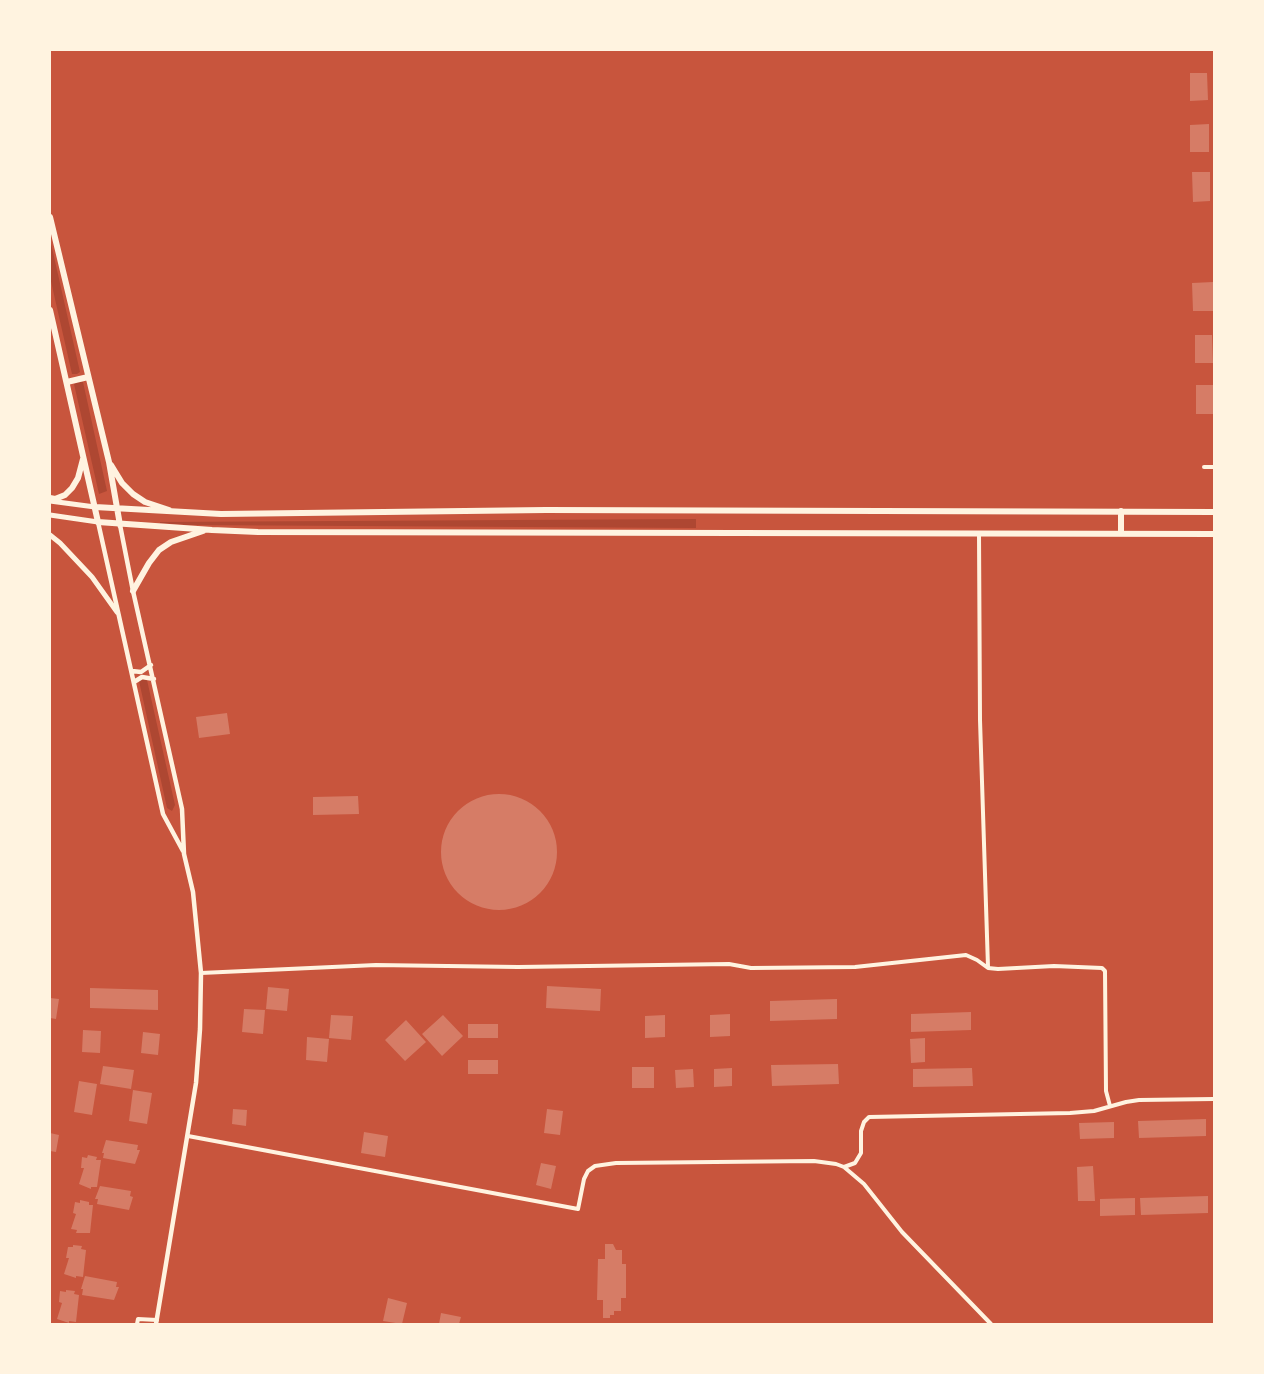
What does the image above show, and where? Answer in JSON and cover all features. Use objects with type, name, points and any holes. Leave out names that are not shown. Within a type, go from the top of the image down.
[{"type":"highway","points":[[50,217],[109,462],[120,525]]},
{"type":"highway","points":[[50,310],[98,522],[207,530],[1215,534]]},
{"type":"highway","points":[[67,382],[88,377]]},
{"type":"highway","points":[[50,500],[65,495],[72,488],[78,478],[84,456]]},
{"type":"highway","points":[[109,462],[122,483],[133,494],[145,502],[176,513]]},
{"type":"highway","points":[[95,507],[176,513],[546,510],[1215,512]]},
{"type":"highway","points":[[1121,533],[1122,511]]},
{"type":"highway","points":[[133,591],[148,563],[159,550],[171,542],[207,530]]},
{"type":"main road","points":[[50,500],[95,507]]},
{"type":"main road","points":[[50,515],[98,522],[163,814],[184,854]]},
{"type":"main road","points":[[120,525],[182,809],[184,854],[193,892],[201,973],[196,1083],[157,1322]]},
{"type":"main road","points":[[50,536],[60,543],[92,577],[117,612]]},
{"type":"main road","points":[[132,671],[141,672],[151,665]]},
{"type":"main road","points":[[134,682],[142,677],[154,679]]},
{"type":"street","points":[[1204,467],[1215,466]]},
{"type":"street","points":[[979,532],[980,720],[988,968]]},
{"type":"street","points":[[201,973],[376,965],[518,967],[729,964],[751,968],[855,967],[966,955],[988,968],[1054,966],[1102,968],[1105,971],[1107,1091],[1110,1106]]},
{"type":"street","points":[[844,1167],[855,1163],[861,1153],[861,1131],[864,1122],[869,1118],[1070,1113],[1094,1111],[1139,1100],[1215,1099]]},
{"type":"street","points":[[188,1136],[578,1209],[584,1179],[588,1171],[595,1166],[616,1163],[814,1161],[844,1167],[864,1184],[902,1232],[991,1324]]},
{"type":"street","points":[[137,1324],[138,1319],[157,1322]]},
{"type":"shaded area","points":[[50,239],[80,372],[77,374],[72,374],[50,277]]},
{"type":"shaded area","points":[[83,382],[107,491],[99,494],[74,384]]},
{"type":"shaded area","points":[[696,519],[696,528],[160,523],[160,522]]},
{"type":"shaded area","points":[[147,680],[175,805],[172,811],[167,808],[139,681]]},
{"type":"building","points":[[1190,73],[1207,73],[1208,100],[1190,101]]},
{"type":"building","points":[[1209,124],[1209,152],[1190,152],[1190,125]]},
{"type":"building","points":[[1192,172],[1210,172],[1210,201],[1193,202]]},
{"type":"building","points":[[1213,282],[1213,311],[1193,311],[1192,283]]},
{"type":"building","points":[[1195,335],[1212,335],[1213,363],[1195,363]]},
{"type":"building","points":[[1196,385],[1214,385],[1214,414],[1196,414]]},
{"type":"building","points":[[227,713],[230,734],[199,738],[196,717]]},
{"type":"building","points":[[499,794],[521,798],[540,811],[553,830],[557,852],[553,874],[540,893],[521,906],[499,910],[477,906],[458,893],[445,874],[441,852],[445,830],[458,811],[477,798]]},
{"type":"building","points":[[358,796],[359,814],[313,815],[313,797]]},
{"type":"building","points":[[547,986],[601,989],[600,1011],[546,1008]]},
{"type":"building","points":[[268,987],[289,989],[287,1011],[266,1009]]},
{"type":"building","points":[[90,988],[158,990],[158,1010],[90,1008]]},
{"type":"building","points":[[50,998],[59,999],[56,1019],[50,1018]]},
{"type":"building","points":[[837,999],[837,1019],[770,1021],[770,1001]]},
{"type":"building","points":[[244,1009],[265,1010],[263,1034],[242,1032]]},
{"type":"building","points":[[971,1012],[971,1030],[911,1032],[911,1014]]},
{"type":"building","points":[[730,1014],[730,1036],[710,1037],[710,1015]]},
{"type":"building","points":[[331,1015],[353,1016],[351,1040],[329,1038]]},
{"type":"building","points":[[443,1015],[463,1036],[442,1056],[422,1034]]},
{"type":"building","points":[[665,1015],[665,1037],[645,1038],[645,1016]]},
{"type":"building","points":[[406,1020],[426,1042],[405,1061],[385,1040]]},
{"type":"building","points":[[468,1024],[498,1024],[498,1038],[468,1038]]},
{"type":"building","points":[[83,1030],[101,1031],[100,1053],[82,1052]]},
{"type":"building","points":[[143,1032],[160,1034],[158,1055],[141,1053]]},
{"type":"building","points":[[307,1037],[329,1039],[327,1062],[306,1060]]},
{"type":"building","points":[[925,1038],[925,1062],[911,1063],[910,1039]]},
{"type":"building","points":[[468,1060],[498,1060],[498,1074],[468,1074]]},
{"type":"building","points":[[838,1064],[839,1084],[772,1086],[771,1065]]},
{"type":"building","points":[[103,1066],[134,1070],[131,1089],[100,1084]]},
{"type":"building","points":[[632,1067],[654,1067],[654,1088],[632,1088]]},
{"type":"building","points":[[732,1068],[732,1086],[714,1087],[714,1069]]},
{"type":"building","points":[[972,1068],[973,1086],[913,1087],[913,1069]]},
{"type":"building","points":[[693,1069],[694,1087],[676,1088],[675,1070]]},
{"type":"building","points":[[79,1081],[97,1084],[92,1115],[74,1112]]},
{"type":"building","points":[[133,1090],[152,1093],[147,1124],[129,1121]]},
{"type":"building","points":[[233,1109],[247,1110],[246,1126],[232,1124]]},
{"type":"building","points":[[547,1109],[563,1111],[560,1135],[544,1133]]},
{"type":"building","points":[[1206,1119],[1206,1136],[1139,1138],[1138,1121]]},
{"type":"building","points":[[1114,1122],[1114,1138],[1080,1139],[1079,1123]]},
{"type":"building","points":[[364,1132],[388,1136],[385,1157],[361,1153]]},
{"type":"building","points":[[50,1133],[59,1135],[56,1152],[50,1151]]},
{"type":"building","points":[[106,1140],[138,1145],[137,1150],[140,1150],[135,1164],[103,1158],[104,1153],[102,1153]]},
{"type":"building","points":[[88,1155],[101,1160],[97,1187],[91,1187],[91,1189],[79,1184],[84,1168],[81,1168],[82,1157],[87,1158]]},
{"type":"building","points":[[541,1163],[556,1166],[551,1189],[536,1185]]},
{"type":"building","points":[[1093,1166],[1095,1201],[1078,1201],[1077,1167]]},
{"type":"building","points":[[100,1186],[131,1191],[130,1196],[133,1197],[129,1210],[97,1204],[98,1199],[95,1199]]},
{"type":"building","points":[[1208,1196],[1208,1213],[1141,1215],[1140,1198]]},
{"type":"building","points":[[1135,1198],[1135,1215],[1100,1216],[1100,1199]]},
{"type":"building","points":[[80,1200],[93,1205],[90,1233],[76,1233],[77,1230],[71,1229],[76,1214],[73,1213],[75,1202],[80,1203]]},
{"type":"building","points":[[605,1244],[613,1244],[616,1250],[622,1250],[622,1264],[626,1264],[626,1298],[621,1298],[621,1311],[614,1311],[614,1315],[610,1315],[610,1318],[603,1318],[603,1300],[597,1300],[598,1259],[605,1259]]},
{"type":"building","points":[[73,1245],[82,1246],[81,1249],[86,1250],[83,1277],[76,1276],[76,1278],[64,1274],[69,1258],[66,1258],[68,1247],[73,1247]]},
{"type":"building","points":[[85,1276],[117,1282],[116,1287],[119,1287],[114,1300],[82,1295],[83,1289],[81,1289]]},
{"type":"building","points":[[66,1290],[75,1291],[74,1294],[79,1295],[76,1322],[69,1321],[69,1323],[57,1319],[62,1303],[59,1302],[60,1291],[66,1292]]},
{"type":"building","points":[[388,1298],[407,1303],[402,1324],[383,1321]]},
{"type":"building","points":[[441,1313],[461,1317],[459,1324],[439,1324]]}]
